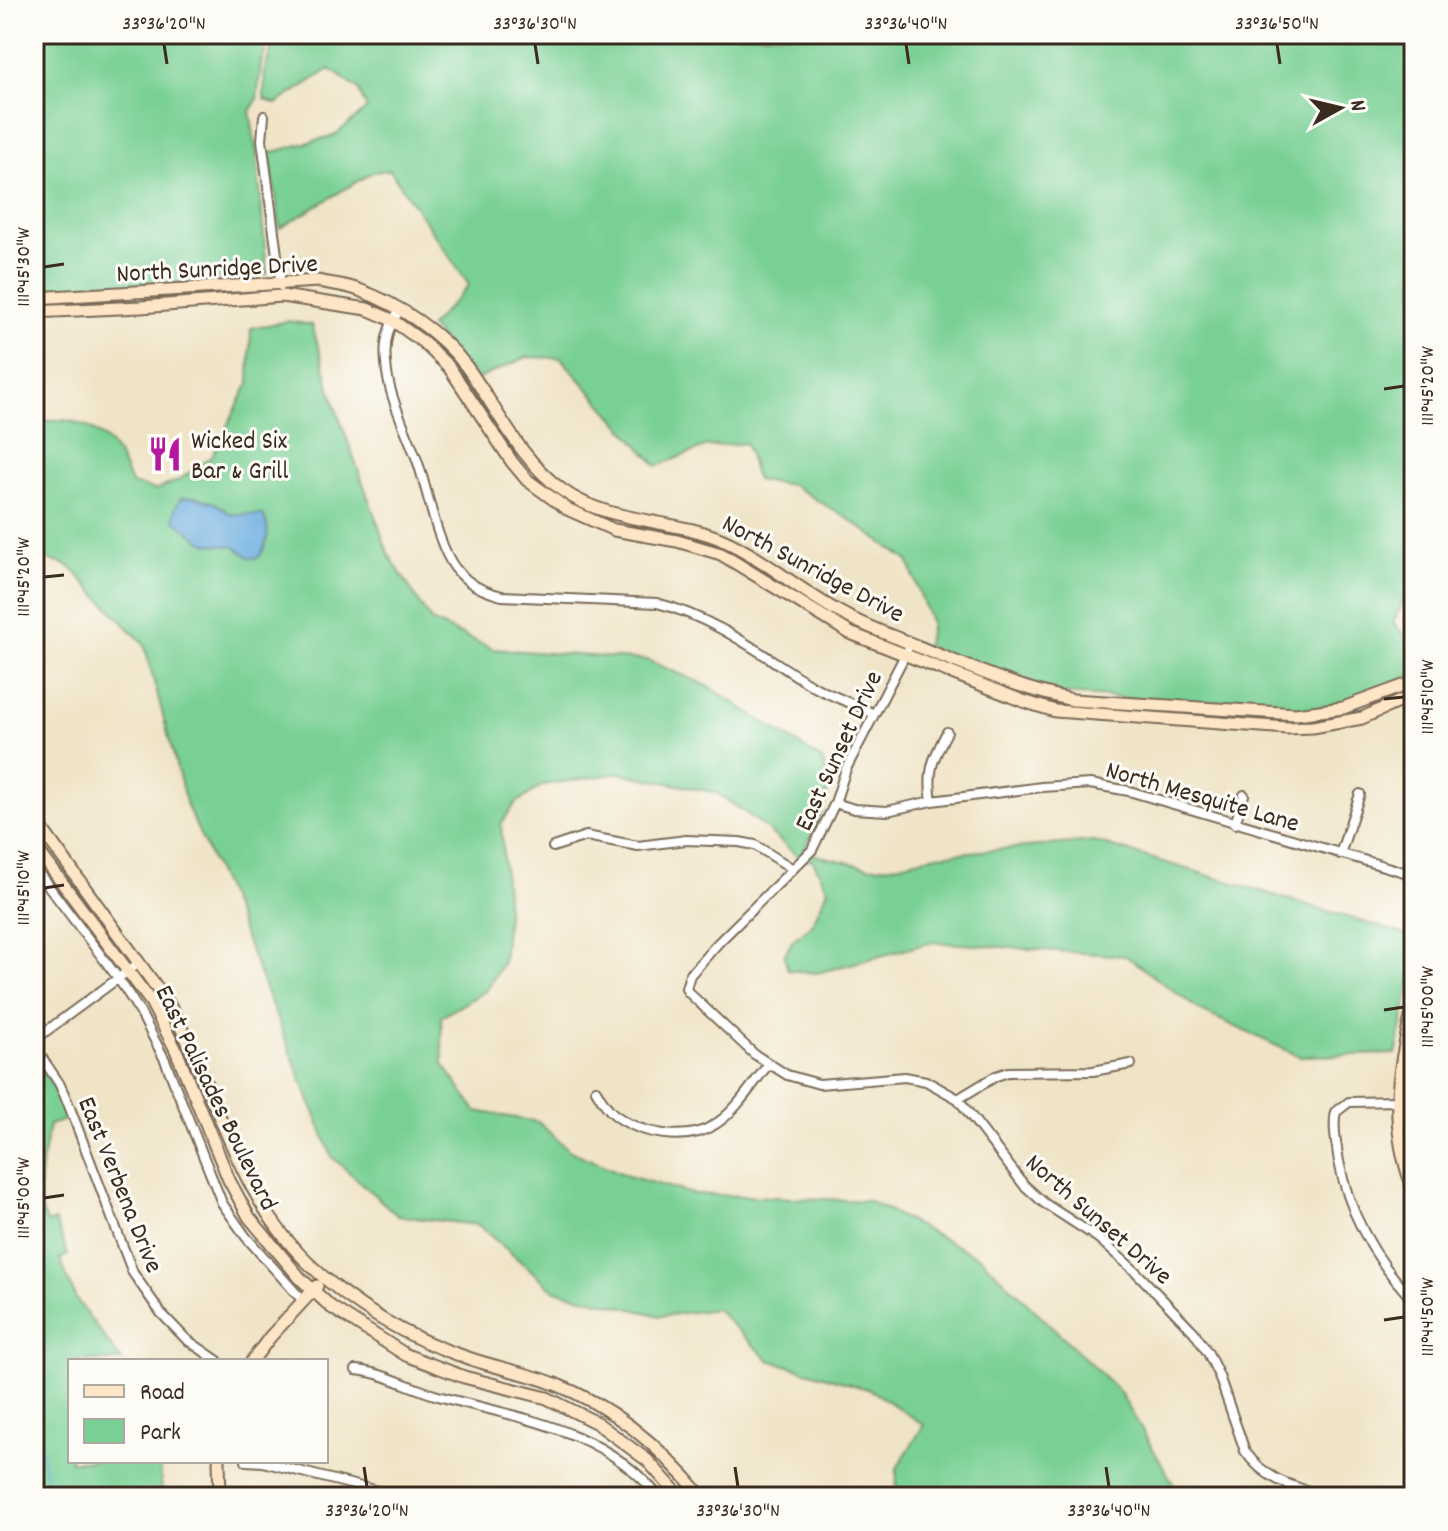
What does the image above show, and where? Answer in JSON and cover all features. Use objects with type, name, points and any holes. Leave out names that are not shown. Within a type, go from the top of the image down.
[{"type":"street","points":[[264,116],[262,140],[281,290]]},
{"type":"street","name":"North Sunridge Drive","points":[[34,312],[208,302],[318,281],[357,289],[443,342],[465,365],[526,458],[564,492],[611,513],[683,528],[721,540],[756,558],[838,611],[1016,685],[1073,700],[1296,714],[1343,708],[1412,692]]},
{"type":"street","points":[[208,302],[209,288]]},
{"type":"street","name":"North Sunridge Drive","points":[[34,298],[209,288],[281,290],[396,315],[449,367],[512,462],[527,480],[547,496],[614,530],[677,541],[721,554],[850,633],[1055,711],[1287,728],[1313,727],[1362,718],[1412,692]]},
{"type":"street","points":[[396,315],[385,351],[389,386],[444,545],[454,566],[468,581],[484,591],[502,596],[657,603],[681,609],[714,623],[815,687],[874,714]]},
{"type":"street","name":"East Sunset Drive","points":[[793,869],[812,850],[835,803],[846,769],[912,643]]},
{"type":"street","points":[[932,801],[929,779],[932,759],[947,732]]},
{"type":"street","name":"North Mesquite Lane","points":[[835,803],[854,809],[887,811],[932,801],[1090,784],[1129,791],[1414,875]]},
{"type":"street","points":[[1340,854],[1360,794]]},
{"type":"street","points":[[1235,824],[1244,795]]},
{"type":"street","name":"East Palisades Boulevard","points":[[34,818],[139,963],[183,1030],[232,1150],[264,1209],[307,1262],[373,1316],[414,1338],[471,1360],[557,1385],[606,1410],[636,1429],[664,1453],[702,1497]]},
{"type":"street","points":[[553,847],[593,835],[638,846],[686,840],[739,842],[755,845],[793,869]]},
{"type":"street","name":"East Palisades Boulevard","points":[[34,845],[129,971],[164,1023],[229,1180],[249,1217],[279,1256],[313,1291],[358,1326],[406,1355],[464,1377],[547,1398],[597,1423],[647,1460],[680,1497]]},
{"type":"street","name":"East Palisades Boulevard","points":[[34,867],[140,1012],[165,1060],[222,1203],[246,1237],[303,1301]]},
{"type":"street","name":"North Sunset Drive","points":[[793,869],[709,952],[690,975],[686,988],[692,997],[768,1065],[795,1079],[819,1084],[905,1077],[926,1081],[958,1099],[1024,1185],[1044,1203],[1098,1238],[1194,1332],[1219,1376],[1245,1451],[1254,1466],[1270,1478],[1328,1497]]},
{"type":"street","points":[[34,1043],[139,963]]},
{"type":"street","points":[[1414,1005],[1400,1060],[1402,1156],[1414,1191]]},
{"type":"street","name":"East Verbena Drive","points":[[34,1043],[68,1103],[133,1273],[161,1313],[186,1339],[215,1359]]},
{"type":"street","points":[[958,1099],[1008,1072],[1093,1071],[1131,1064]]},
{"type":"street","points":[[596,1090],[615,1115],[664,1135],[689,1135],[714,1125],[724,1117],[768,1065]]},
{"type":"street","points":[[1414,1065],[1403,1101],[1414,1159]]},
{"type":"street","points":[[1403,1101],[1349,1102],[1336,1112],[1334,1122],[1340,1171],[1356,1216],[1384,1265],[1414,1301]]},
{"type":"street","points":[[254,1359],[325,1278]]},
{"type":"street","points":[[356,1370],[374,1372],[436,1396],[505,1411],[570,1432],[620,1460],[648,1483],[659,1497]]},
{"type":"street","points":[[219,1463],[220,1497]]},
{"type":"street","points":[[267,1463],[401,1497]]},
{"type":"green space","points":[[34,34],[271,34],[261,63],[257,100],[250,111],[267,274],[34,295]]},
{"type":"green space","points":[[276,34],[1414,34],[1414,563],[1407,573],[1408,592],[1393,622],[1414,646],[1414,674],[1352,702],[1311,710],[1049,693],[926,646],[931,624],[908,561],[850,520],[792,485],[756,480],[746,443],[705,447],[657,466],[561,358],[527,357],[478,379],[430,327],[469,285],[390,170],[373,172],[280,228],[270,153],[335,135],[367,109],[358,89],[330,69],[276,104],[264,99],[265,69]]},
{"type":"green space","points":[[288,321],[312,325],[335,406],[389,555],[431,621],[493,649],[647,660],[708,686],[822,760],[827,797],[803,852],[868,867],[892,866],[937,855],[1093,841],[1414,937],[1414,965],[1396,1054],[1299,1056],[1201,1011],[1126,956],[933,942],[817,973],[788,970],[784,956],[793,940],[811,926],[828,890],[813,860],[799,857],[717,793],[620,773],[543,785],[515,804],[501,824],[507,914],[503,962],[487,990],[441,1017],[443,1064],[476,1111],[538,1122],[570,1151],[628,1176],[693,1194],[870,1201],[981,1258],[1119,1391],[1181,1497],[896,1497],[897,1468],[924,1425],[871,1390],[769,1360],[716,1309],[661,1316],[554,1290],[478,1225],[398,1216],[332,1157],[232,905],[187,806],[144,644],[69,566],[34,555],[34,426],[65,420],[94,430],[114,448],[132,484],[156,490],[179,480],[212,456],[249,383],[251,328]]},
{"type":"green space","points":[[34,1056],[56,1091],[68,1119],[49,1125],[40,1176],[43,1213],[48,1223],[55,1221],[68,1255],[60,1259],[76,1299],[121,1359],[68,1359],[68,1463],[160,1463],[162,1497],[34,1497]]},
{"type":"water","points":[[196,497],[217,504],[230,514],[263,515],[267,537],[258,558],[250,558],[234,546],[200,540],[174,520],[181,498]]},
{"type":"waterway","points":[[34,1185],[38,1154]]},
{"type":"waterway","points":[[34,1363],[40,1447],[53,1497]]},
{"type":"place","name":"Wicked Six Bar & Grill","points":[[165,454]]}]
